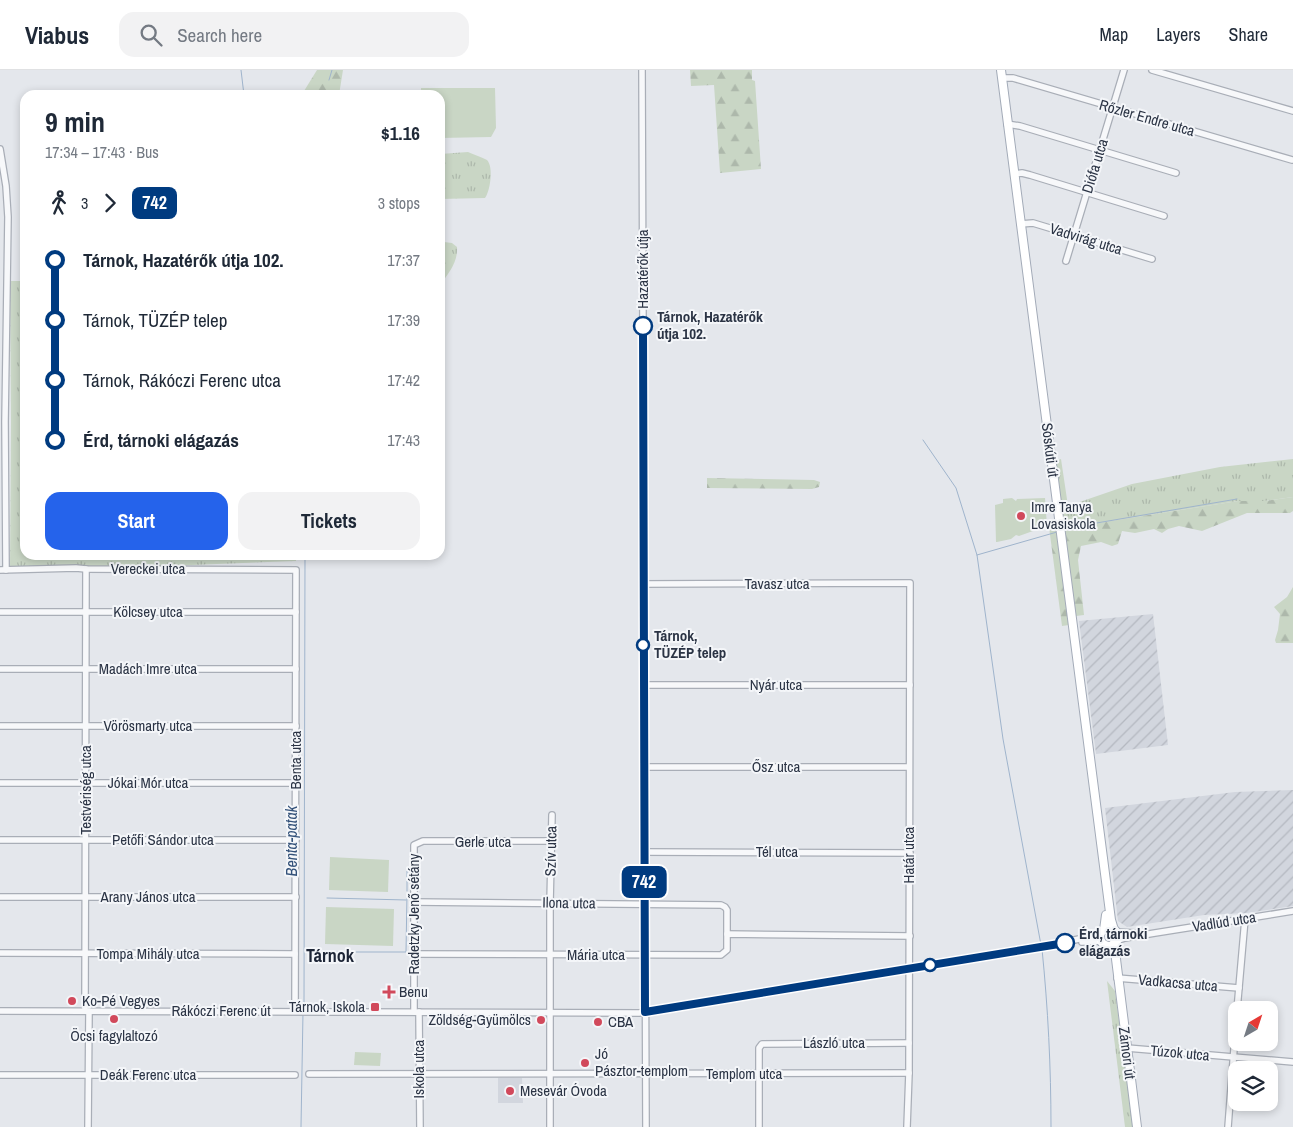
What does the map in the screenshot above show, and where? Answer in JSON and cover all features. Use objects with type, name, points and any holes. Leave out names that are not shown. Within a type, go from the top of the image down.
[{"type":"main road","name":"Sóskúti út","points":[[1001,74],[1103,860],[1111,920],[1115,931]]},
{"type":"main road","name":"Sóskúti út","points":[[1103,860],[1106,920],[1103,931]]},
{"type":"main road","points":[[1108,928],[1115,931],[1115,942],[1110,945],[1104,943],[1103,931],[1108,928]]},
{"type":"main road","name":"Zámori út","points":[[1115,942],[1117,978],[1137,1127]]},
{"type":"main road","name":"Zámori út","points":[[1104,943],[1110,953],[1117,978]]},
{"type":"street","name":"Hazatérők útja","points":[[642,70],[646,1127]]},
{"type":"street","name":"Diófa utca","points":[[1066,261],[1124,70]]},
{"type":"street","points":[[1152,70],[1293,111]]},
{"type":"street","name":"Rőzler Endre utca","points":[[1001,74],[1292,160]]},
{"type":"street","points":[[1007,124],[1020,126],[1176,173]]},
{"type":"street","points":[[0,148],[6,186],[8,217],[3,284],[3,570]]},
{"type":"street","points":[[1014,174],[1030,175],[1164,216]]},
{"type":"street","name":"Vadvirág utca","points":[[1020,224],[1033,223],[1152,259]]},
{"type":"street","name":"Vereckei utca","points":[[3,570],[76,568],[296,570]]},
{"type":"street","name":"Testvériség utca","points":[[86,569],[85,954],[88,1127]]},
{"type":"street","name":"Benta utca","points":[[295,1011],[296,570]]},
{"type":"street","name":"Tavasz utca","points":[[643,584],[910,583]]},
{"type":"street","name":"Határ utca","points":[[908,1127],[910,583]]},
{"type":"street","name":"Kölcsey utca","points":[[0,612],[296,612]]},
{"type":"street","name":"Madách Imre utca","points":[[0,669],[296,669]]},
{"type":"street","name":"Nyár utca","points":[[643,686],[910,685]]},
{"type":"street","name":"Vörösmarty utca","points":[[0,726],[296,726]]},
{"type":"street","name":"Ősz utca","points":[[644,767],[909,767]]},
{"type":"street","name":"Jókai Mór utca","points":[[0,783],[296,783]]},
{"type":"street","name":"Szív utca","points":[[550,1127],[549,1013],[552,815]]},
{"type":"street","name":"Petőfi Sándor utca","points":[[0,840],[296,840]]},
{"type":"street","name":"Gerle utca","points":[[414,846],[423,841],[552,841]]},
{"type":"street","name":"Radetzky Jenő sétány","points":[[414,846],[416,1012]]},
{"type":"street","name":"Tél utca","points":[[644,852],[910,853]]},
{"type":"street","name":"Arany János utca","points":[[0,897],[296,897]]},
{"type":"street","name":"Ilona utca","points":[[414,902],[724,905],[727,910],[727,934]]},
{"type":"street","name":"Vadlúd utca","points":[[1115,942],[1125,938],[1293,911]]},
{"type":"street","points":[[1238,1001],[1244,920]]},
{"type":"street","points":[[1062,943],[1093,936],[1103,931]]},
{"type":"street","name":"Vadlúd utca","points":[[1115,931],[1155,933]]},
{"type":"street","points":[[727,934],[910,936]]},
{"type":"street","name":"Mária utca","points":[[414,954],[721,955],[727,950],[727,934]]},
{"type":"street","points":[[1062,943],[1104,943]]},
{"type":"street","name":"Rákóczi Ferenc út","points":[[0,1011],[645,1012],[1062,943]]},
{"type":"street","name":"Tompa Mihály utca","points":[[0,953],[295,954]]},
{"type":"street","name":"Vadkacsa utca","points":[[1117,978],[1239,988]]},
{"type":"street","name":"Iskola utca","points":[[416,1012],[420,1075],[420,1127]]},
{"type":"street","name":"László utca","points":[[759,1074],[760,1046],[765,1043],[909,1043]]},
{"type":"street","name":"Túzok utca","points":[[1127,1048],[1293,1062]]},
{"type":"street","points":[[1228,1127],[1234,1051]]},
{"type":"street","name":"Templom utca","points":[[309,1074],[645,1075],[909,1073]]},
{"type":"street","points":[[759,1074],[759,1127]]},
{"type":"street","name":"Deák Ferenc utca","points":[[0,1075],[295,1076]]},
{"type":"shaded area","points":[[1153,614],[1168,745],[1096,754],[1079,621]]},
{"type":"shaded area","points":[[1293,790],[1293,906],[1247,913],[1204,915],[1127,927],[1118,921],[1105,808],[1235,792]]},
{"type":"shaded area","name":"Mesevár Óvoda","points":[[498,1078],[522,1078],[523,1103],[498,1103]]},
{"type":"green space","points":[[317,70],[343,70],[340,90],[305,90]]},
{"type":"green space","points":[[690,70],[752,70],[752,80],[755,81],[761,169],[720,173],[714,85],[691,86]]},
{"type":"green space","points":[[421,88],[495,88],[496,128],[491,137],[445,138],[445,90],[421,90]]},
{"type":"green space","points":[[468,152],[487,160],[490,168],[490,179],[485,198],[445,199],[445,154]]},
{"type":"green space","points":[[445,242],[452,243],[457,247],[456,258],[445,279]]},
{"type":"green space","points":[[10,281],[20,281],[20,560],[296,561],[10,572]]},
{"type":"green space","points":[[1061,459],[1068,506],[1132,484],[1220,467],[1293,459],[1293,497],[1265,501],[1238,501],[1091,524],[1062,517],[1055,461]]},
{"type":"green space","points":[[707,478],[814,480],[820,482],[819,487],[812,489],[707,488]]},
{"type":"green space","points":[[1293,497],[1293,511],[1290,513],[1247,513],[1202,531],[1179,526],[1162,533],[1154,529],[1135,533],[1122,531],[1118,544],[1112,546],[1101,542],[1081,546],[1078,560],[1084,615],[1068,617],[1069,625],[1062,626],[1049,527],[1063,525],[1062,517],[1081,516],[1091,524],[1238,501],[1265,501]]},
{"type":"green space","name":"Imre Tanya Lovasiskola","points":[[1012,498],[1016,501],[1017,499],[1045,498],[1047,526],[1019,536],[1016,535],[1011,539],[996,542],[995,505],[1003,503],[1003,499]]},
{"type":"green space","points":[[1293,587],[1293,643],[1276,643],[1280,614],[1274,607],[1287,597]]},
{"type":"green space","points":[[330,857],[389,860],[388,892],[329,890]]},
{"type":"green space","points":[[326,907],[394,909],[393,946],[325,944]]},
{"type":"green space","points":[[1107,981],[1115,991],[1133,1127],[1125,1127]]},
{"type":"green space","points":[[355,1052],[381,1053],[380,1066],[354,1065]]},
{"type":"waterway","name":"Benta-patak","points":[[241,70],[243,90]]},
{"type":"waterway","points":[[329,80],[332,70]]},
{"type":"waterway","points":[[923,440],[956,488],[977,555],[1003,739],[1041,945]]},
{"type":"waterway","points":[[1064,530],[1237,499]]},
{"type":"waterway","points":[[977,555],[1057,532]]},
{"type":"waterway","name":"Benta-patak","points":[[304,1009],[305,560]]},
{"type":"waterway","points":[[407,871],[407,891]]},
{"type":"waterway","points":[[322,952],[406,952],[407,894]]},
{"type":"waterway","points":[[327,898],[406,900]]},
{"type":"waterway","points":[[1042,949],[1049,1038],[1051,1127]]},
{"type":"waterway","name":"Benta-patak","points":[[301,1127],[303,1013]]},
{"type":"bus line","name":"742","points":[[643,326],[645,1012],[1065,943]]},
{"type":"place","name":"Tárnok, Hazatérők útja 102.","points":[[643,326]]},
{"type":"place","name":"Imre Tanya Lovasiskola","points":[[1021,516]]},
{"type":"place","name":"Tárnok, TÜZÉP telep","points":[[643,645]]},
{"type":"place","name":"Érd, tárnoki elágazás","points":[[1065,943]]},
{"type":"place","name":"Benu","points":[[389,992]]},
{"type":"place","name":"Ko-Pé Vegyes","points":[[72,1001]]},
{"type":"place","name":"Tárnok, Iskola","points":[[375,1007]]},
{"type":"place","name":"Öcsi fagylaltozó","points":[[114,1019]]},
{"type":"place","name":"Zöldség-Gyümölcs","points":[[541,1020]]},
{"type":"place","name":"CBA","points":[[598,1022]]},
{"type":"place","name":"Jó Pásztor-templom","points":[[585,1063]]},
{"type":"place","name":"Mesevár Óvoda","points":[[510,1091]]},
{"type":"district","name":"Tárnok","points":[[330,956]]}]
